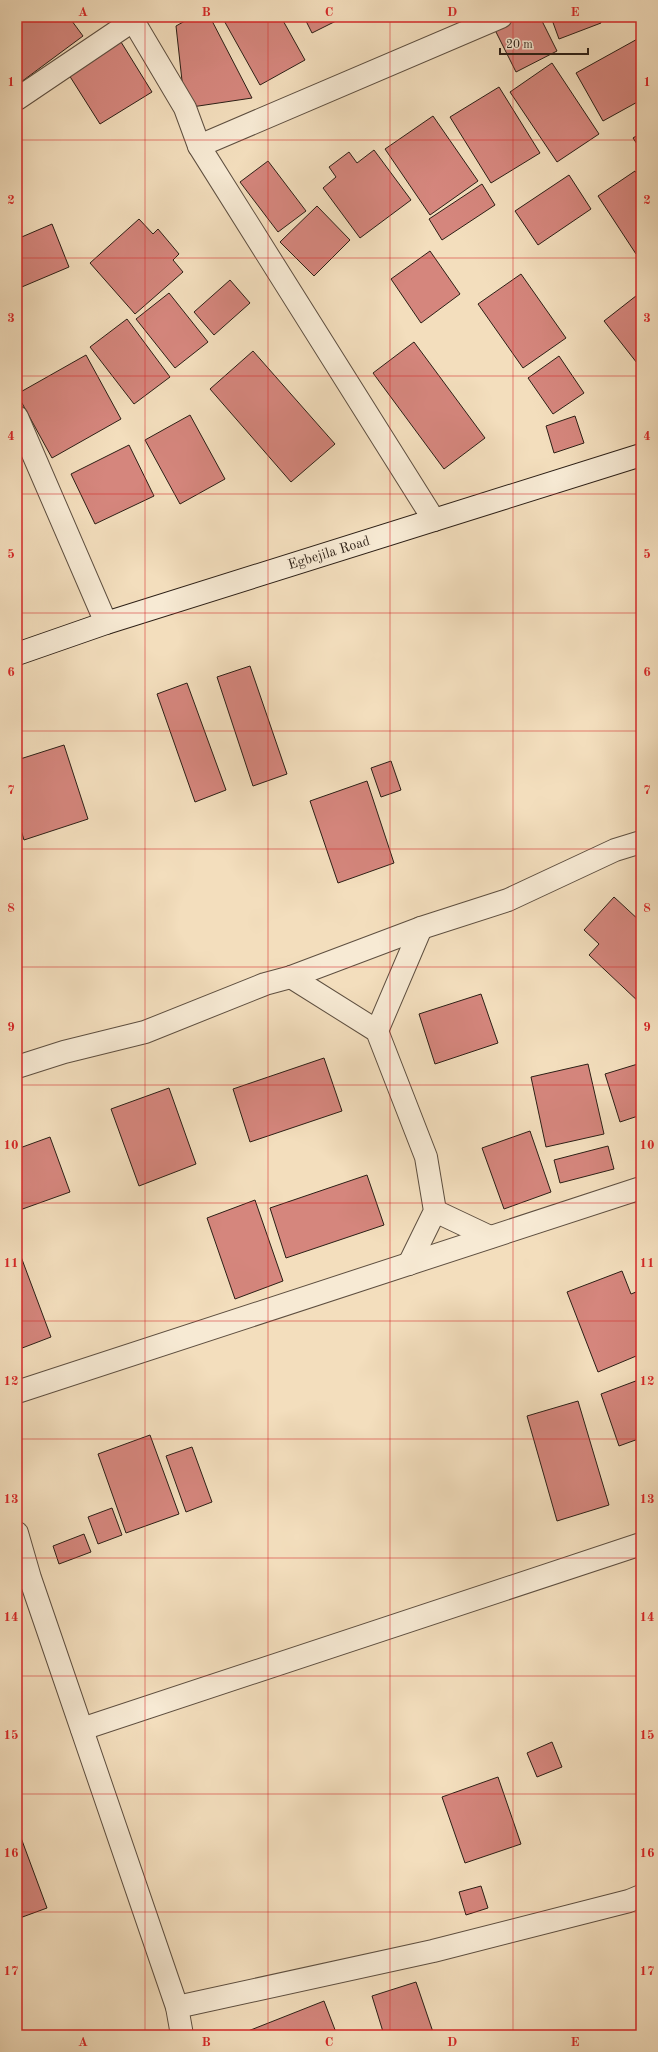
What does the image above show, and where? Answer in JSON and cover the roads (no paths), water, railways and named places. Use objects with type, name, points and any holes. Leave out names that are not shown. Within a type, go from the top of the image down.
[{"type":"street","points":[[198,146],[501,17]]},
{"type":"street","points":[[17,99],[132,19],[185,108],[198,146],[434,520]]},
{"type":"street","points":[[17,417],[106,623]]},
{"type":"street","name":"Egbejila Road","points":[[17,654],[106,623],[641,455]]},
{"type":"street","points":[[17,1067],[64,1052],[145,1032],[265,984],[291,977],[421,928],[508,900],[615,850],[641,842]]},
{"type":"street","points":[[377,1031],[421,928]]},
{"type":"street","points":[[291,977],[377,1031],[426,1157],[435,1211],[409,1264]]},
{"type":"street","points":[[17,1392],[641,1188]]},
{"type":"street","points":[[435,1211],[490,1238]]},
{"type":"street","points":[[17,1533],[24,1580],[82,1730],[177,2007],[182,2035]]},
{"type":"street","points":[[82,1730],[641,1544]]},
{"type":"street","points":[[177,2007],[433,1951],[629,1901],[641,1896]]}]
